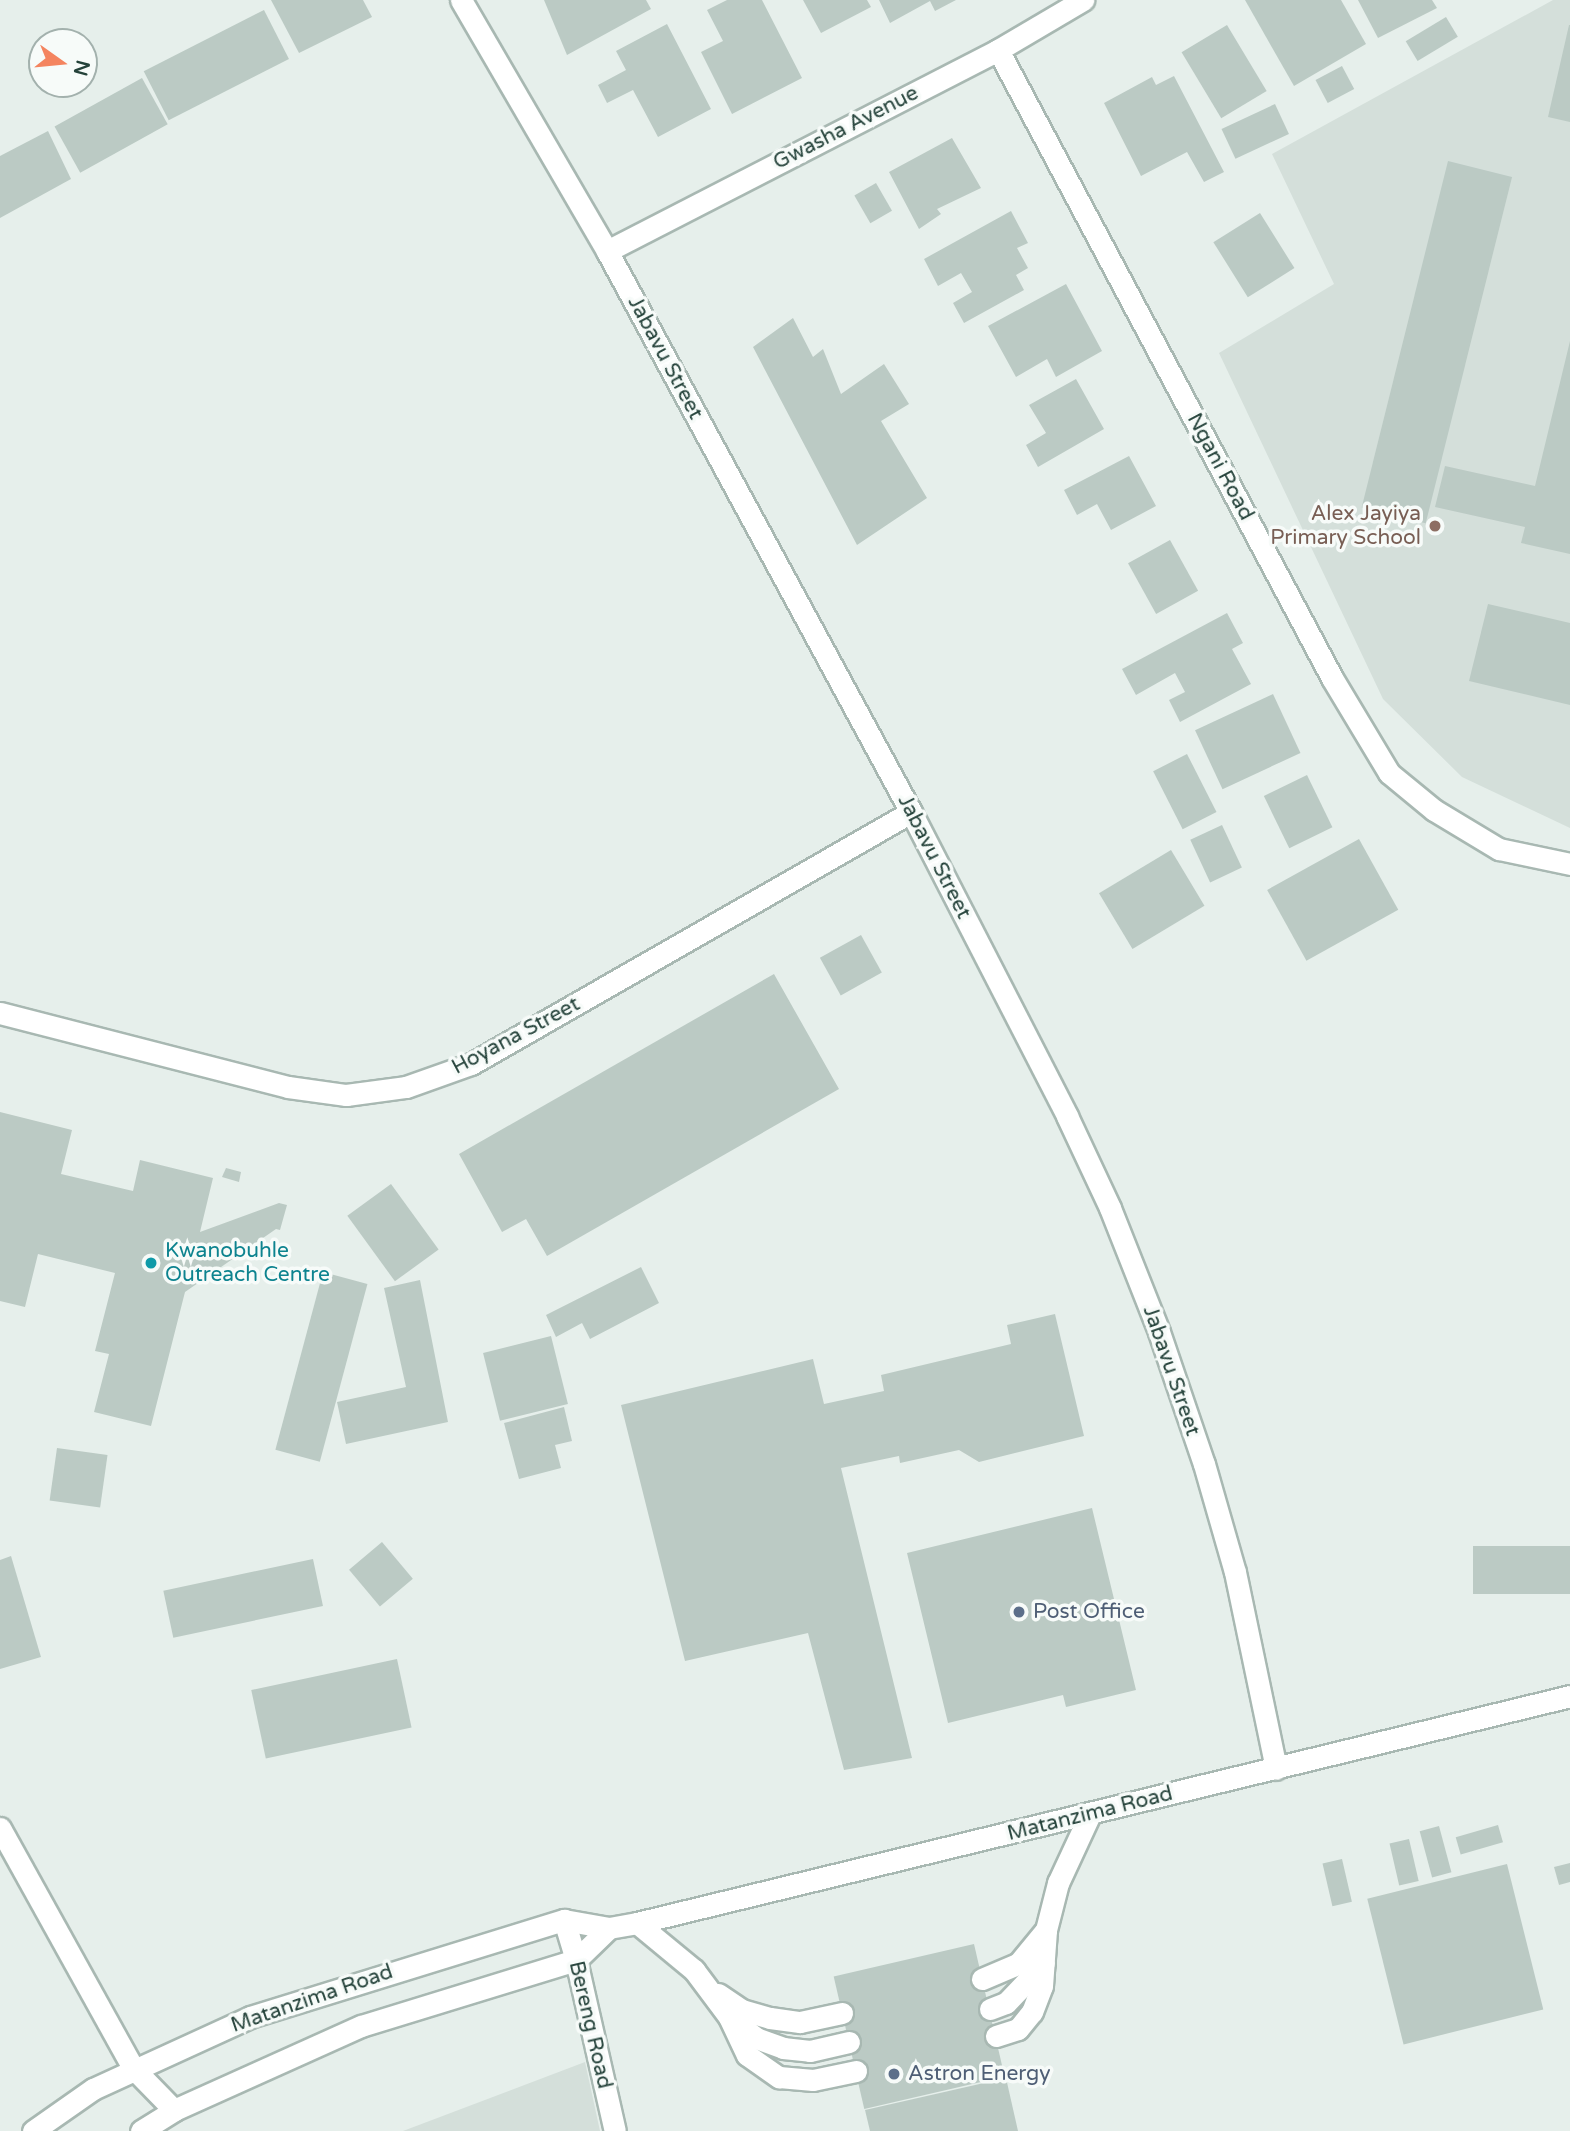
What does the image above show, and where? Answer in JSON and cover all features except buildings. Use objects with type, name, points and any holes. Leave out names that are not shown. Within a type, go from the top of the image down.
[{"type":"street","name":"Jabavu Street","points":[[461,0],[607,251],[911,812],[1067,1115],[1110,1208],[1159,1332],[1204,1464],[1235,1572],[1276,1769]]},
{"type":"street","name":"Gwasha Avenue","points":[[607,251],[998,50],[1083,0]]},
{"type":"street","name":"Ngani Road","points":[[998,50],[1325,666],[1389,773],[1434,810],[1499,849],[1570,864]]},
{"type":"street","name":"Hoyana Street","points":[[0,1013],[288,1087],[346,1095],[406,1087],[471,1065],[911,812]]},
{"type":"street","name":"Matanzima Road","points":[[33,2131],[93,2089],[133,2068],[250,2017],[564,1920],[609,1928],[637,1923],[1570,1696]]},
{"type":"street","points":[[996,2036],[1017,2029],[1032,2012],[1042,1986],[1046,1930],[1058,1883],[1090,1814]]},
{"type":"street","points":[[0,1828],[133,2068],[174,2110]]},
{"type":"street","name":"Bereng Road","points":[[564,1920],[576,1960],[615,2131]]},
{"type":"street","points":[[637,1923],[694,1970],[729,2017],[747,2055],[779,2077],[813,2080],[856,2071]]},
{"type":"street","name":"Matanzima Road","points":[[141,2131],[174,2110],[361,2026],[576,1960],[609,1928]]},
{"type":"street","points":[[982,1979],[1018,1964],[1046,1930]]},
{"type":"street","points":[[990,2009],[1006,2003],[1044,1963]]},
{"type":"street","points":[[707,1987],[742,2010],[770,2018],[800,2022],[842,2013]]},
{"type":"street","points":[[729,2017],[756,2038],[783,2048],[810,2052],[849,2042]]},
{"type":"shaded area","name":"Alex Jayiya Primary School","points":[[1553,0],[1570,0],[1570,828],[1462,777],[1383,699],[1219,353],[1334,284],[1272,154]]},
{"type":"shaded area","points":[[585,2062],[600,2131],[403,2131]]},
{"type":"place","name":"Alex Jayiya Primary School","points":[[1435,526]]},
{"type":"place","name":"Kwanobuhle Outreach Centre","points":[[151,1263]]},
{"type":"place","name":"Post Office","points":[[1019,1612]]},
{"type":"place","name":"Astron Energy","points":[[894,2074]]}]
